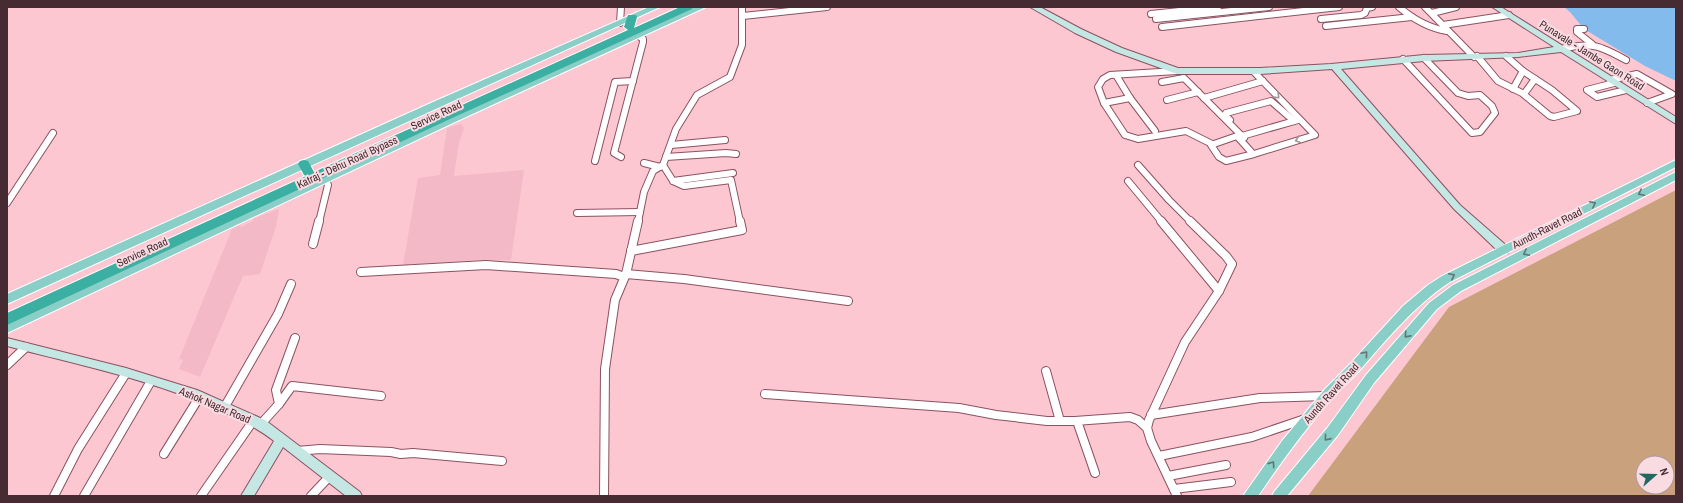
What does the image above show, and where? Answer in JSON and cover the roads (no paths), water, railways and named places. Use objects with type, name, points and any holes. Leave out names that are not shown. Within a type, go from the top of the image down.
[{"type":"highway","name":"Katraj - Dehu Road Bypass","points":[[7,319],[520,86],[688,7]]},
{"type":"highway","name":"Katraj - Dehu Road Bypass","points":[[7,310],[306,168],[627,22],[669,8]]},
{"type":"main road","points":[[627,22],[656,7]]},
{"type":"main road","name":"Service Road","points":[[7,328],[326,179],[520,86],[639,36],[702,7]]},
{"type":"main road","name":"Aundh-Ravet Road","points":[[1420,297],[1446,279],[1676,162]]},
{"type":"main road","name":"Service Road","points":[[7,299],[306,168]]},
{"type":"main road","name":"Aundh-Ravet Road","points":[[1433,306],[1457,288],[1676,176]]},
{"type":"main road","name":"Aundh Ravet Road","points":[[1250,496],[1287,443],[1326,396],[1403,313],[1420,297]]},
{"type":"main road","name":"Aundh Ravet Road","points":[[1279,496],[1333,431],[1375,373],[1433,306]]},
{"type":"street","points":[[621,7],[627,22]]},
{"type":"street","points":[[604,496],[605,369],[615,300],[625,276],[644,192],[653,171],[662,166],[676,129],[697,95],[730,77],[742,45],[742,7]]},
{"type":"street","points":[[743,16],[827,7]]},
{"type":"street","points":[[1034,7],[1078,31],[1184,78],[1244,135]]},
{"type":"street","points":[[1151,14],[1218,7]]},
{"type":"street","points":[[1156,19],[1269,7]]},
{"type":"street","points":[[1162,27],[1339,7]]},
{"type":"street","points":[[1399,7],[1412,17],[1447,31]]},
{"type":"street","points":[[1425,7],[1447,31],[1476,56],[1498,81],[1524,94],[1552,117],[1577,111],[1552,90],[1523,71],[1506,56]]},
{"type":"street","points":[[1432,13],[1456,7]]},
{"type":"street","name":"Punavale - Jambe Gaon Road","points":[[1496,7],[1676,121]]},
{"type":"street","points":[[1321,19],[1361,15],[1365,13],[1366,8]]},
{"type":"street","points":[[1443,25],[1509,15]]},
{"type":"street","points":[[1326,26],[1412,17]]},
{"type":"street","points":[[1584,29],[1578,29],[1578,32],[1592,44]]},
{"type":"street","points":[[620,157],[614,153],[644,42],[639,36]]},
{"type":"street","points":[[1255,153],[1244,135],[1225,115],[1226,113],[1271,101],[1298,120],[1315,135],[1255,153],[1226,161],[1223,160],[1212,147],[1212,144],[1186,131],[1138,139],[1125,135],[1104,102],[1098,87],[1100,82],[1107,76],[1116,75],[1254,72],[1403,59],[1506,56],[1561,49],[1584,44],[1601,46],[1626,60]]},
{"type":"street","points":[[1403,59],[1472,133],[1480,132],[1495,113],[1492,106],[1480,95],[1468,96],[1458,93],[1424,58]]},
{"type":"street","points":[[1334,66],[1457,207],[1504,250]]},
{"type":"street","points":[[1513,89],[1523,71]]},
{"type":"street","points":[[1254,72],[1298,120]]},
{"type":"street","points":[[1162,82],[1175,74]]},
{"type":"street","points":[[1626,90],[1597,98],[1587,90],[1632,74],[1636,74],[1672,94],[1647,103]]},
{"type":"street","points":[[1116,75],[1130,98],[1155,131]]},
{"type":"street","points":[[1524,94],[1535,79]]},
{"type":"street","points":[[595,161],[616,82],[633,81]]},
{"type":"street","points":[[1204,98],[1263,81]]},
{"type":"street","points":[[1167,100],[1198,92]]},
{"type":"street","points":[[1104,102],[1130,98]]},
{"type":"street","points":[[1244,135],[1298,120]]},
{"type":"street","points":[[7,203],[53,133]]},
{"type":"street","points":[[1212,144],[1237,136],[1255,153]]},
{"type":"street","points":[[671,145],[725,140]]},
{"type":"street","points":[[666,157],[726,153],[736,154]]},
{"type":"street","points":[[631,251],[742,230],[730,180],[684,186],[673,181],[662,166],[644,163]]},
{"type":"street","points":[[1138,165],[1170,200],[1230,260],[1232,264],[1231,269],[1218,291],[1185,342],[1151,415],[1147,428]]},
{"type":"street","points":[[673,181],[734,173]]},
{"type":"street","points":[[313,244],[328,185],[326,179]]},
{"type":"street","points":[[1128,181],[1218,291]]},
{"type":"street","points":[[577,213],[640,212]]},
{"type":"street","points":[[361,272],[486,265],[684,279],[848,301]]},
{"type":"street","points":[[224,408],[278,314],[291,284]]},
{"type":"street","points":[[279,404],[276,390],[295,338]]},
{"type":"street","name":"Ashok Nagar Road","points":[[8,344],[26,347],[126,373],[200,396],[257,423],[356,496]]},
{"type":"street","points":[[7,365],[26,347]]},
{"type":"street","points":[[1046,371],[1060,421]]},
{"type":"street","points":[[54,496],[78,449],[126,373]]},
{"type":"street","points":[[84,496],[151,381]]},
{"type":"street","points":[[201,496],[257,423],[279,404],[292,386],[381,396]]},
{"type":"street","points":[[765,394],[959,408],[996,415],[1060,421],[1130,417],[1138,420],[1147,428],[1176,493],[1231,482]]},
{"type":"street","points":[[1151,415],[1229,402],[1280,396],[1300,394],[1326,396]]},
{"type":"street","points":[[164,454],[200,396]]},
{"type":"street","points":[[1159,456],[1252,437],[1308,419]]},
{"type":"street","points":[[1077,421],[1095,472]]},
{"type":"street","points":[[247,496],[281,440]]},
{"type":"street","points":[[296,451],[320,449],[391,452],[502,461]]},
{"type":"street","points":[[1168,476],[1226,465]]},
{"type":"street","points":[[311,496],[329,476]]},
{"type":"water","points":[[1564,7],[1676,7],[1676,81],[1645,66],[1584,29]]}]
